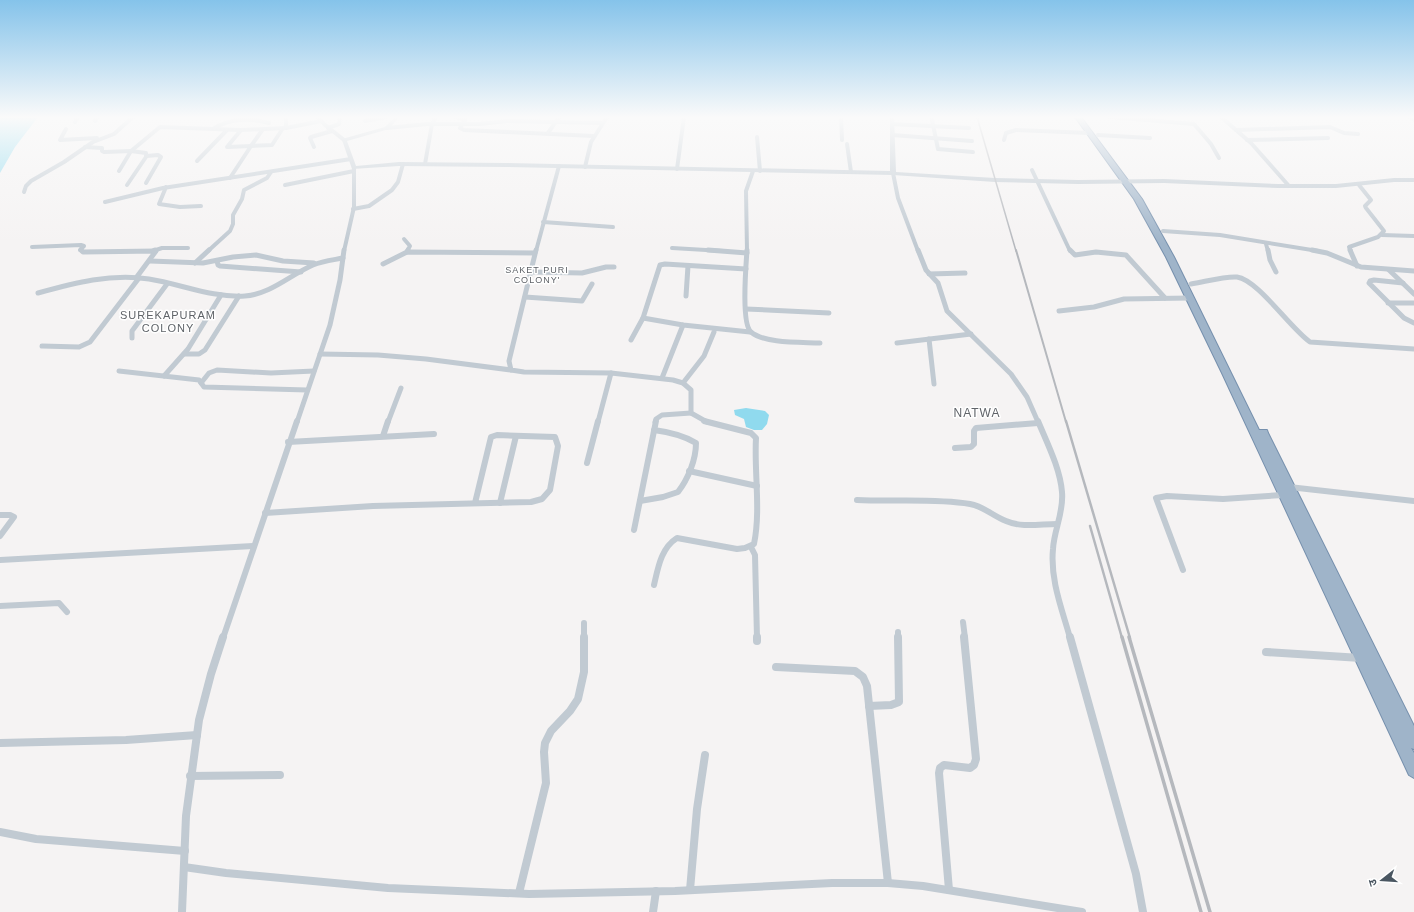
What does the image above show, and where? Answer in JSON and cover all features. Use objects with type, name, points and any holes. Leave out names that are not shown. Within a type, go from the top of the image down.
[{"type":"highway","points":[[1113,160],[1148,204],[1191,284],[1361,658],[1414,770]]},
{"type":"highway","points":[[1129,181],[1190,298],[1286,491],[1356,621],[1414,742]]},
{"type":"street","points":[[24,192],[26,186],[31,181],[67,160]]},
{"type":"street","points":[[119,171],[126,160]]},
{"type":"street","points":[[127,185],[144,160]]},
{"type":"street","points":[[146,184],[160,160]]},
{"type":"street","points":[[230,178],[242,160]]},
{"type":"street","points":[[105,202],[166,187],[348,160]]},
{"type":"street","points":[[182,912],[186,816],[190,776],[197,735],[211,674],[288,442],[308,390],[337,297],[355,196],[354,169],[351,160]]},
{"type":"street","points":[[425,164],[426,160]]},
{"type":"street","points":[[585,167],[587,160]]},
{"type":"street","points":[[677,169],[678,160]]},
{"type":"street","points":[[759,160],[760,171]]},
{"type":"street","points":[[849,160],[850,172]]},
{"type":"street","points":[[893,160],[893,172],[899,203],[924,267],[938,282],[945,309],[1002,364],[1019,384],[1038,424],[1060,478],[1064,500],[1052,554],[1052,571],[1136,874],[1143,912]]},
{"type":"street","points":[[1265,160],[1289,186]]},
{"type":"street","points":[[353,209],[369,206],[392,190],[398,182],[403,164]]},
{"type":"street","points":[[285,184],[303,182],[354,169],[403,164],[753,171],[893,172],[995,180],[1196,182],[1289,186],[1359,184],[1413,180]]},
{"type":"street","points":[[511,370],[509,361],[535,253],[559,166]]},
{"type":"street","points":[[1032,170],[1071,253],[1074,255],[1096,252],[1126,255],[1165,298]]},
{"type":"street","points":[[750,332],[747,327],[746,309],[746,191],[753,171]]},
{"type":"street","points":[[195,263],[231,229],[233,215],[242,200],[246,187],[267,178],[271,172]]},
{"type":"street","points":[[1359,184],[1371,200],[1365,206],[1383,228],[1384,231],[1382,235]]},
{"type":"street","points":[[166,187],[159,204],[180,207],[201,206]]},
{"type":"street","points":[[543,222],[612,227]]},
{"type":"street","points":[[1163,231],[1204,233],[1327,253],[1357,266],[1414,271]]},
{"type":"street","points":[[1357,266],[1349,247],[1382,235],[1414,236]]},
{"type":"street","points":[[404,238],[410,246],[407,252]]},
{"type":"street","points":[[1266,244],[1270,260],[1276,272]]},
{"type":"street","points":[[32,248],[52,245],[81,245],[84,246],[80,250],[82,252],[153,251],[162,248],[188,248]]},
{"type":"street","points":[[672,248],[747,253]]},
{"type":"street","points":[[42,346],[79,347],[90,342],[150,261],[156,252],[153,251]]},
{"type":"street","points":[[383,264],[407,252],[535,253]]},
{"type":"street","points":[[150,261],[203,263],[237,256],[256,255],[283,262],[316,264]]},
{"type":"street","points":[[38,293],[74,283],[115,278],[137,278],[206,294],[240,296],[272,289],[316,264],[343,258]]},
{"type":"street","points":[[217,261],[218,265],[220,266],[301,272]]},
{"type":"street","points":[[631,340],[643,318],[660,265],[666,264],[746,269]]},
{"type":"street","points":[[686,296],[688,266]]},
{"type":"street","points":[[531,272],[582,273],[606,267],[614,267]]},
{"type":"street","points":[[1389,270],[1414,294]]},
{"type":"street","points":[[929,274],[965,273]]},
{"type":"street","points":[[1191,284],[1235,277],[1244,279],[1273,304],[1300,336],[1310,342],[1414,349]]},
{"type":"street","points":[[1403,283],[1370,281],[1371,286],[1388,303],[1404,318],[1414,323]]},
{"type":"street","points":[[132,338],[132,331],[167,284]]},
{"type":"street","points":[[525,297],[582,301],[592,284]]},
{"type":"street","points":[[164,376],[184,354],[221,295]]},
{"type":"street","points":[[184,354],[199,354],[205,350],[240,296]]},
{"type":"street","points":[[1059,312],[1094,307],[1124,299],[1190,298]]},
{"type":"street","points":[[1388,303],[1414,303]]},
{"type":"street","points":[[746,309],[829,313]]},
{"type":"street","points":[[643,318],[683,325],[750,332],[761,337],[820,343]]},
{"type":"street","points":[[662,378],[683,325]]},
{"type":"street","points":[[683,382],[701,361],[714,332]]},
{"type":"street","points":[[897,343],[971,334]]},
{"type":"street","points":[[929,339],[934,384]]},
{"type":"street","points":[[320,354],[378,355],[524,372],[611,374],[662,378],[683,382],[691,390],[691,413]]},
{"type":"street","points":[[201,383],[209,373],[217,370],[271,372],[314,371]]},
{"type":"street","points":[[119,371],[199,380],[201,386],[204,387],[308,390]]},
{"type":"street","points":[[586,463],[611,374]]},
{"type":"street","points":[[383,436],[401,388]]},
{"type":"street","points":[[634,530],[655,423],[658,416],[691,413],[705,421],[755,435],[757,486],[755,540],[751,547]]},
{"type":"street","points":[[954,448],[971,447],[974,444],[974,431],[976,428],[1038,424]]},
{"type":"street","points":[[640,501],[663,497],[678,492],[689,471],[697,448],[696,443],[691,439],[672,433],[654,430]]},
{"type":"street","points":[[288,442],[434,434]]},
{"type":"street","points":[[264,513],[373,506],[500,503],[541,500],[546,497],[550,490],[557,441],[550,436],[498,435],[491,437],[488,444],[475,503]]},
{"type":"street","points":[[500,503],[516,436]]},
{"type":"street","points":[[689,471],[757,486]]},
{"type":"street","points":[[1184,570],[1156,498],[1167,496],[1223,499],[1286,491],[1414,501]]},
{"type":"street","points":[[857,500],[970,504],[984,508],[1007,522],[1024,524],[1058,524]]},
{"type":"street","points":[[0,515],[12,515],[14,519],[0,536]]},
{"type":"street","points":[[654,585],[664,552],[669,544],[676,538],[737,549],[751,547]]},
{"type":"street","points":[[0,560],[253,546]]},
{"type":"street","points":[[751,547],[755,555],[757,640]]},
{"type":"street","points":[[0,606],[59,603],[67,612]]},
{"type":"street","points":[[950,890],[939,773],[940,768],[944,765],[970,768],[974,765],[976,759],[963,622]]},
{"type":"street","points":[[519,893],[546,783],[547,773],[543,753],[545,744],[549,735],[572,709],[578,699],[582,684],[584,623]]},
{"type":"street","points":[[869,706],[896,705],[899,702],[900,661],[898,632]]},
{"type":"street","points":[[1266,652],[1361,658]]},
{"type":"street","points":[[776,667],[836,669],[861,673],[865,678],[888,883]]},
{"type":"street","points":[[0,743],[126,740],[197,735]]},
{"type":"street","points":[[690,890],[697,809],[705,755]]},
{"type":"street","points":[[190,776],[280,775]]},
{"type":"street","points":[[0,832],[36,839],[185,851]]},
{"type":"street","points":[[184,867],[226,873],[388,888],[519,893],[656,891],[832,883],[888,883],[950,890],[1082,912]]},
{"type":"street","points":[[653,912],[656,891]]},
{"type":"water","points":[[0,160],[8,160],[0,173]]},
{"type":"water","points":[[746,408],[765,411],[769,415],[767,424],[762,430],[754,430],[746,427],[744,419],[735,415],[734,410]]},
{"type":"railway","points":[[989,160],[1016,251]]},
{"type":"railway","points":[[1016,250],[1066,422]]},
{"type":"railway","points":[[1066,421],[1130,638]]},
{"type":"railway","points":[[1090,526],[1122,638]]},
{"type":"railway","points":[[1122,637],[1201,912]]},
{"type":"railway","points":[[1129,637],[1210,912]]},
{"type":"district","name":"SAKET PURI COLONY'","points":[[537,276]]},
{"type":"district","name":"SUREKAPURAM COLONY","points":[[168,321]]},
{"type":"district","name":"NATWA","points":[[977,413]]}]
